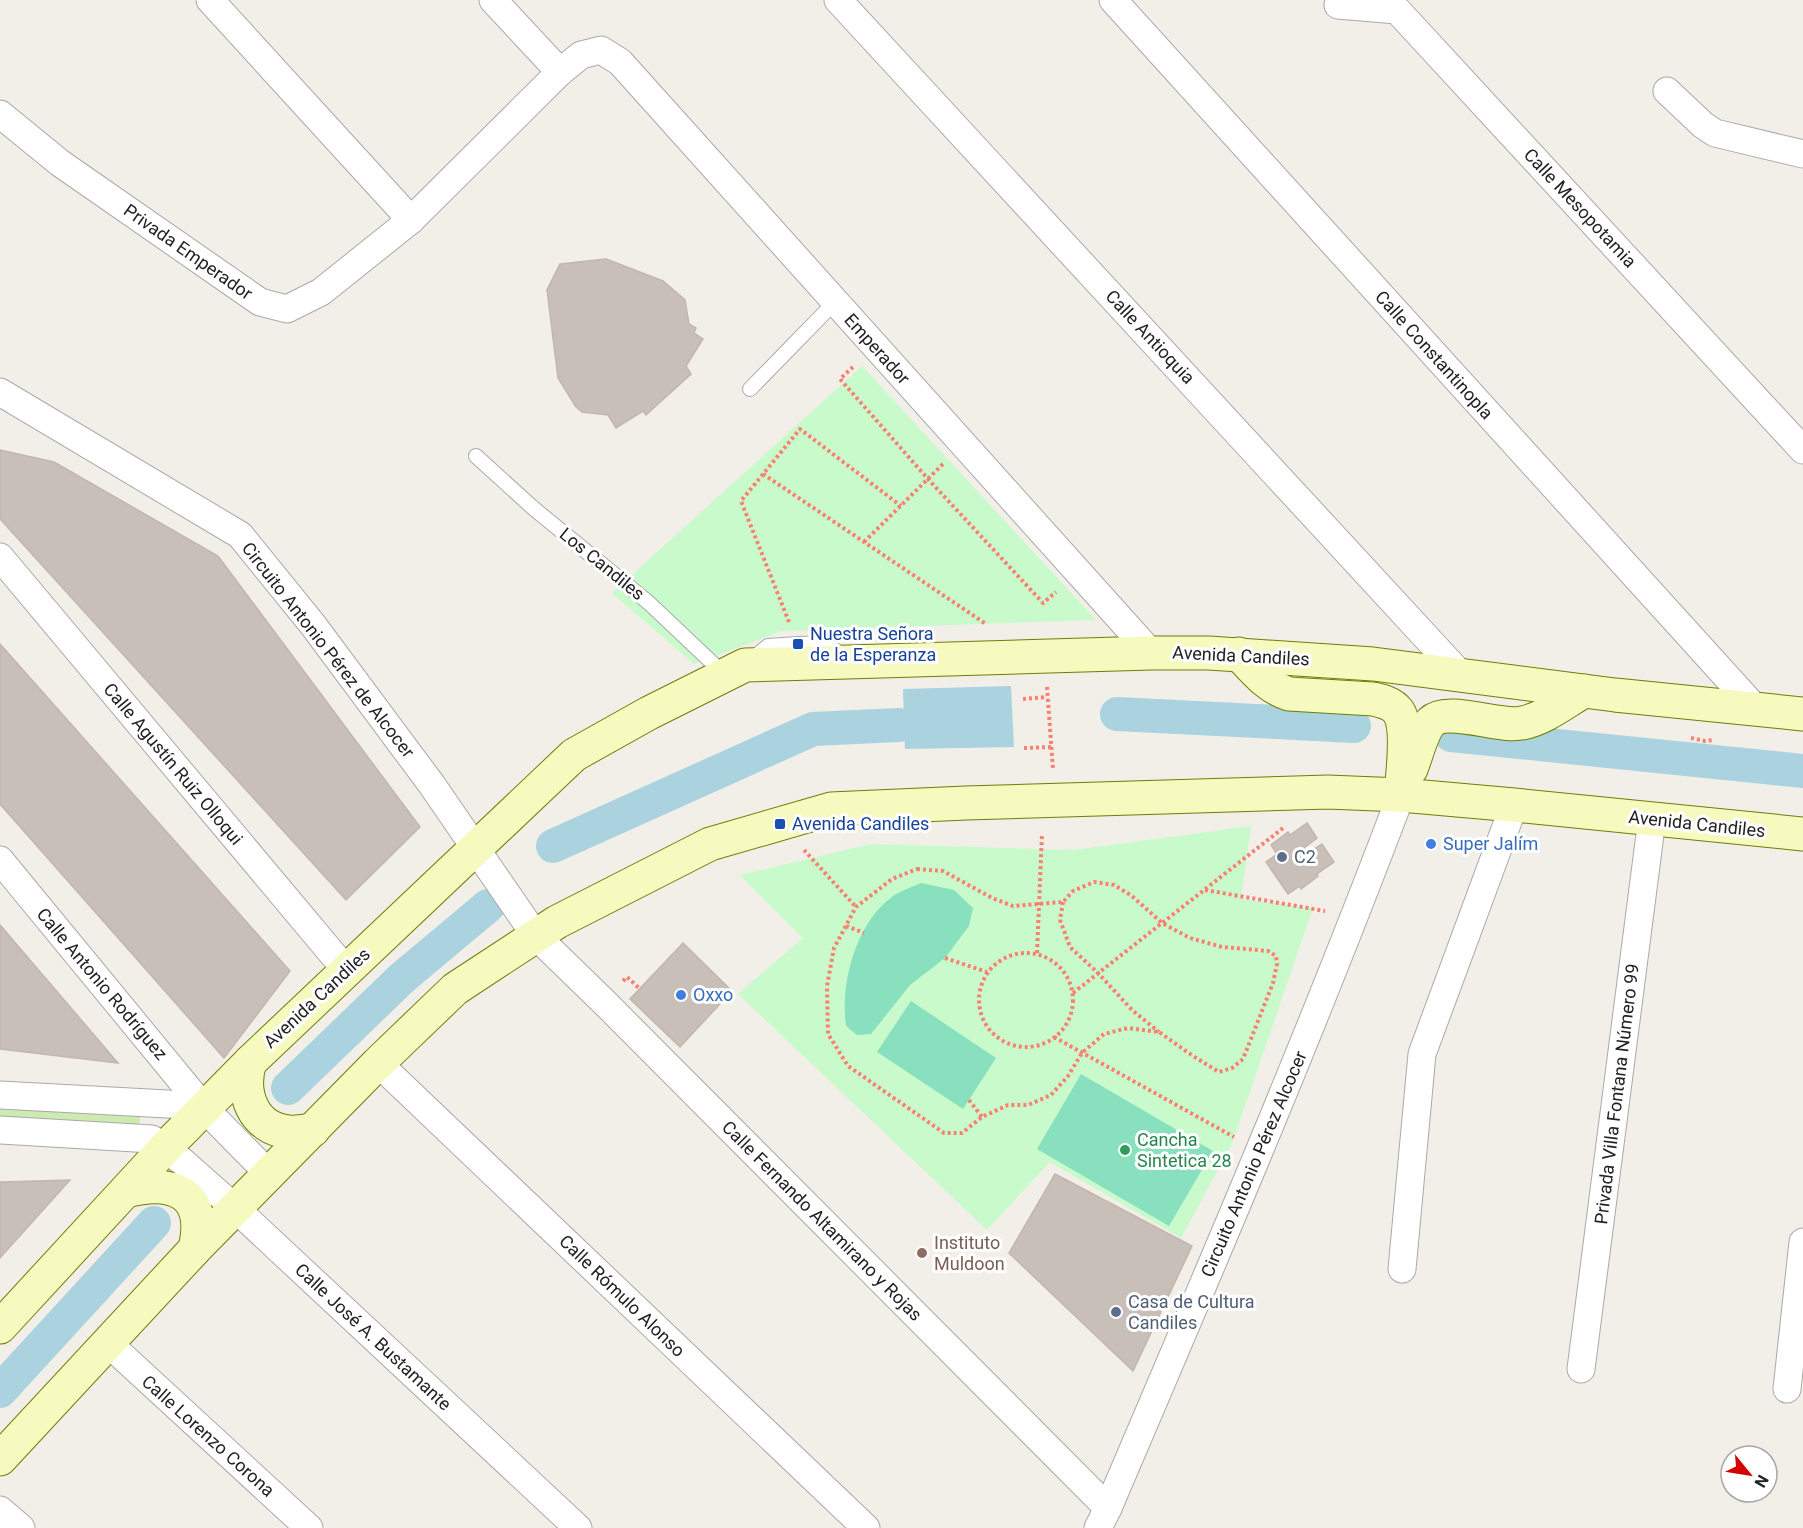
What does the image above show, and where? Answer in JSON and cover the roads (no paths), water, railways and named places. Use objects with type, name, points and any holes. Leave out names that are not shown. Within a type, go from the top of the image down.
[{"type":"main road","name":"Avenida Candiles","points":[[0,1327],[126,1191],[172,1166],[250,1062],[346,970],[481,855],[574,755],[649,713],[735,670],[852,662],[1151,652],[1239,654],[1373,664],[1584,691],[1803,714]]},
{"type":"main road","points":[[1239,654],[1264,680],[1289,694],[1372,699],[1382,701],[1397,710],[1401,717],[1404,736],[1401,795]]},
{"type":"main road","points":[[1401,795],[1426,728],[1432,721],[1454,717],[1523,723],[1541,716],[1584,691]]},
{"type":"main road","name":"Avenida Candiles","points":[[215,1203],[259,1163],[313,1130],[378,1063],[527,924],[557,921],[710,844],[831,809],[1328,792],[1401,795],[1803,834]]},
{"type":"main road","points":[[250,1062],[245,1088],[249,1105],[260,1118],[273,1129],[289,1132],[313,1130]]},
{"type":"main road","points":[[0,1459],[195,1249],[199,1228],[215,1203],[185,1197],[172,1166]]},
{"type":"street","points":[[210,0],[411,220]]},
{"type":"street","points":[[493,0],[560,72]]},
{"type":"street","name":"Calle Antioquia","points":[[838,0],[1461,675]]},
{"type":"street","name":"Calle Constantinopla","points":[[1113,0],[1756,709]]},
{"type":"street","name":"Calle Mesopotamia","points":[[1338,5],[1397,10],[1803,450]]},
{"type":"street","name":"Privada Emperador","points":[[0,114],[60,163],[260,302],[287,309],[321,292],[411,220],[560,72],[581,55],[601,50]]},
{"type":"street","name":"Emperador","points":[[601,50],[620,62],[1151,652]]},
{"type":"street","points":[[1667,91],[1703,125],[1715,133],[1803,154]]},
{"type":"street","name":"Circuito Antonio Pérez de Alcocer","points":[[0,392],[240,535],[313,625],[432,784],[527,924]]},
{"type":"street","name":"Calle Agustín Ruiz Olloqui","points":[[0,557],[346,970]]},
{"type":"street","name":"Circuito Antonio Pérez Alcocer","points":[[1103,1518],[1261,1151],[1401,795]]},
{"type":"street","points":[[1402,1269],[1422,1054],[1514,805]]},
{"type":"street","name":"Privada Villa Fontana Número 99","points":[[1581,1369],[1652,819]]},
{"type":"street","name":"Calle Antonio Rodríguez","points":[[0,861],[211,1115],[259,1163]]},
{"type":"street","name":"Calle Fernando Altamirano y Rojas","points":[[527,924],[1103,1518]]},
{"type":"street","name":"Calle Rómulo Alonso","points":[[378,1063],[866,1528]]},
{"type":"street","points":[[0,1095],[186,1105],[211,1115]]},
{"type":"street","points":[[0,1130],[152,1139],[172,1166]]},
{"type":"street","name":"Calle José A. Bustamante","points":[[215,1203],[578,1528]]},
{"type":"street","points":[[1786,1389],[1803,1242]]},
{"type":"street","name":"Calle Lorenzo Corona","points":[[108,1343],[309,1528]]},
{"type":"street","points":[[0,1510],[21,1528]]},
{"type":"lane","points":[[750,389],[835,302]]},
{"type":"lane","name":"Los Candiles","points":[[476,456],[532,507],[735,670]]},
{"type":"lane","points":[[735,670],[768,646],[825,643],[852,662]]},
{"type":"water","points":[[1011,686],[1014,747],[905,749],[903,689]]},
{"type":"waterway","points":[[1117,714],[1354,726]]},
{"type":"waterway","points":[[553,846],[813,729],[899,725]]},
{"type":"waterway","points":[[1451,735],[1803,771]]},
{"type":"waterway","points":[[288,1088],[402,978],[488,906]]},
{"type":"waterway","points":[[0,1391],[154,1223]]},
{"type":"place","name":"Nuestra Señora de la Esperanza","points":[[798,644]]},
{"type":"place","name":"Avenida Candiles","points":[[780,824]]},
{"type":"place","name":"Super Jalím","points":[[1431,844]]},
{"type":"place","name":"C2","points":[[1282,857]]},
{"type":"place","name":"Oxxo","points":[[681,995]]},
{"type":"place","name":"Cancha Sintetica 28","points":[[1125,1150]]},
{"type":"place","name":"Instituto Muldoon","points":[[922,1253]]},
{"type":"place","name":"Casa de Cultura Candiles","points":[[1116,1312]]}]
